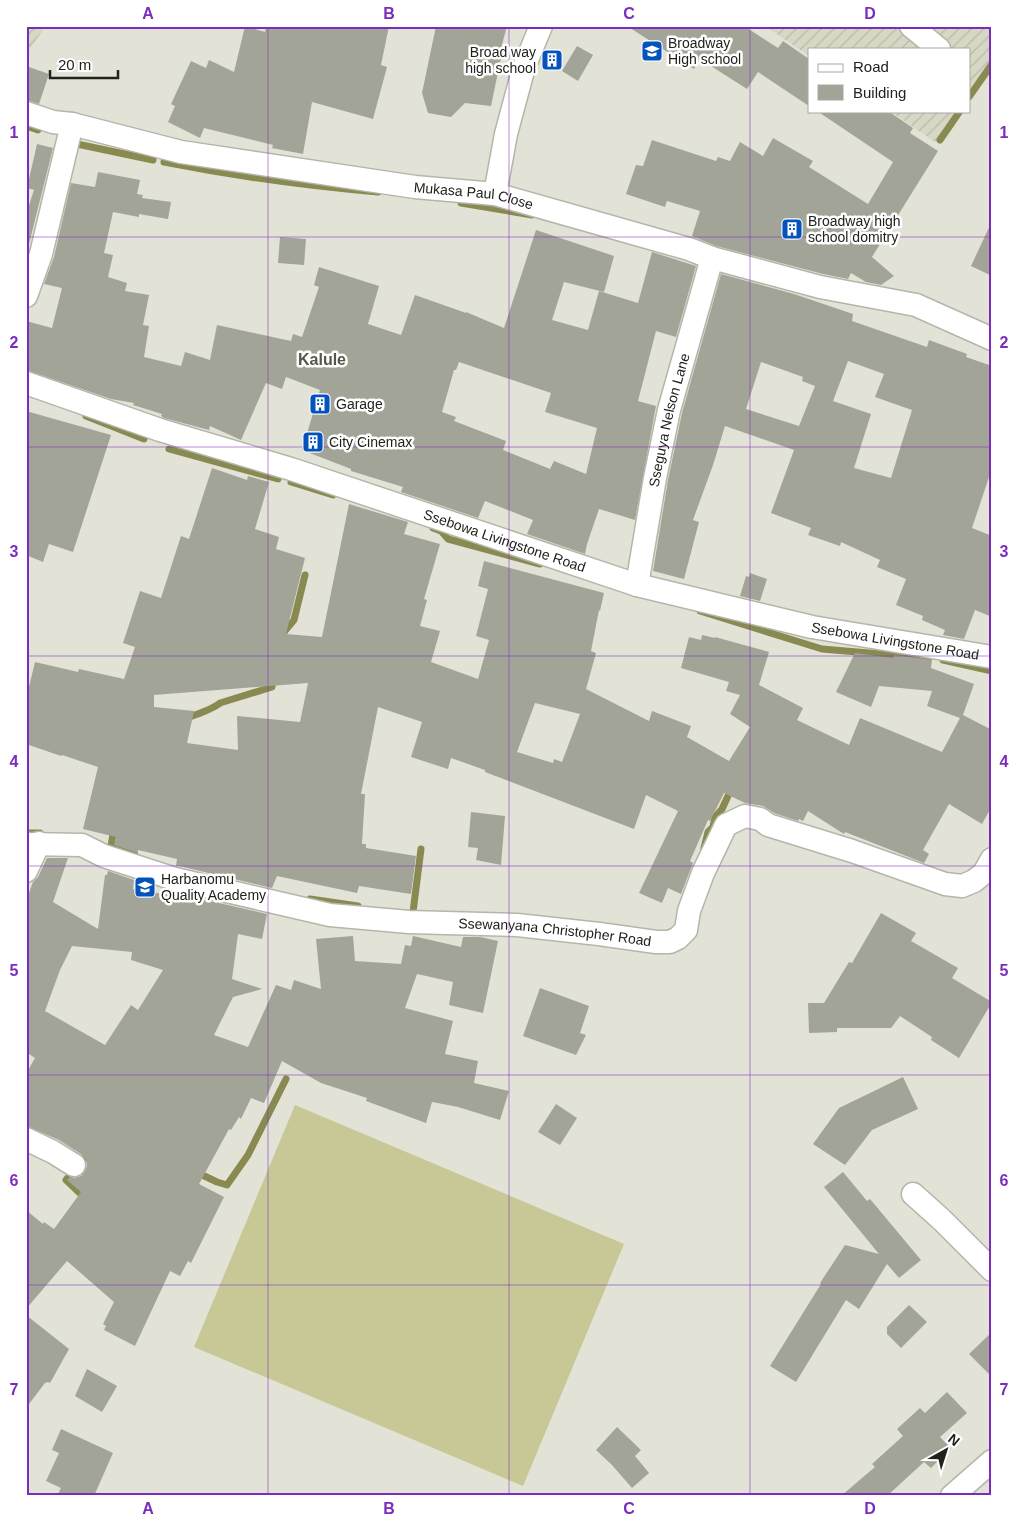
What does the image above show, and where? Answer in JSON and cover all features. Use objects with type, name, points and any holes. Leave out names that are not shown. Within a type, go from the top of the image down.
[{"type":"street","points":[[495,194],[506,134],[524,67],[541,26]]},
{"type":"street","points":[[910,26],[938,48]]},
{"type":"street","name":"Mukasa Paul Close","points":[[26,113],[53,122],[72,124],[181,152],[415,187],[495,194],[689,249],[712,258],[820,287],[916,304],[992,340]]},
{"type":"street","points":[[26,296],[41,254],[72,124]]},
{"type":"street","name":"Sseguya Nelson Lane","points":[[637,585],[655,478],[669,410],[712,258]]},
{"type":"street","name":"Ssebowa Livingstone Road","points":[[26,383],[160,430],[291,469],[637,585],[812,627],[992,657]]},
{"type":"street","name":"Ssewanyana Christopher Road","points":[[32,843],[82,845],[104,856],[175,879],[330,915],[409,922],[517,926],[656,942],[670,942],[678,938],[686,930],[689,911],[703,874],[726,825],[745,816],[760,819],[768,825],[852,851],[945,884],[962,886],[974,881],[984,873],[992,860]]},
{"type":"street","points":[[26,871],[32,843]]},
{"type":"street","points":[[26,1139],[74,1165]]},
{"type":"street","points":[[913,1194],[992,1270]]},
{"type":"street","points":[[952,1496],[992,1461]]},
{"type":"shaded area","points":[[26,26],[46,26],[26,54]]},
{"type":"shaded area","points":[[765,26],[992,26],[992,60],[970,91],[970,48],[808,48],[808,55]]},
{"type":"shaded area","points":[[891,112],[955,112],[935,142]]},
{"type":"green space","points":[[295,1105],[624,1244],[523,1486],[194,1347]]},
{"type":"building","points":[[245,26],[265,32],[266,26],[389,26],[381,65],[387,67],[373,119],[312,102],[303,154],[272,148],[273,145],[204,128],[200,138],[168,122],[175,106],[171,104],[191,61],[206,68],[209,60],[234,72]]},
{"type":"building","points":[[436,26],[507,26],[500,52],[502,53],[491,106],[465,103],[451,117],[428,113],[422,93]]},
{"type":"building","points":[[627,26],[744,26],[778,48],[783,41],[808,58],[808,105],[758,72],[747,89],[700,59],[694,69]]},
{"type":"building","points":[[577,46],[593,55],[578,81],[562,71]]},
{"type":"building","points":[[26,66],[49,74],[39,104],[26,100]]},
{"type":"building","points":[[818,112],[889,112],[913,128],[910,133],[938,151],[872,257],[894,276],[881,285],[866,282],[851,273],[848,279],[823,274],[716,246],[692,236],[700,211],[667,201],[665,207],[626,194],[636,165],[643,166],[652,140],[716,161],[718,157],[730,161],[740,142],[763,156],[773,138],[813,161],[809,167],[868,204],[893,162]]},
{"type":"building","points":[[37,144],[53,148],[26,256],[26,215],[34,190],[27,188]]},
{"type":"building","points":[[98,172],[140,180],[137,194],[143,195],[142,198],[171,202],[168,219],[139,214],[139,217],[113,212],[104,253],[113,255],[108,277],[127,283],[125,291],[149,295],[143,325],[149,326],[144,357],[181,366],[185,352],[210,360],[217,325],[291,341],[293,334],[302,337],[319,287],[314,285],[319,267],[379,286],[368,324],[401,335],[415,295],[466,312],[504,328],[536,230],[614,256],[604,292],[564,282],[552,320],[588,330],[599,291],[638,303],[652,252],[696,266],[676,337],[656,331],[638,401],[656,406],[635,520],[599,509],[585,554],[527,534],[533,520],[485,501],[478,518],[401,492],[403,487],[351,471],[351,469],[302,450],[320,390],[286,377],[282,389],[266,383],[241,440],[210,426],[209,430],[164,418],[161,416],[162,414],[133,405],[134,403],[111,399],[26,370],[26,321],[52,328],[62,288],[44,284],[54,257],[71,183],[95,187]],"holes":[[[459,362],[551,393],[545,412],[597,428],[586,474],[554,461],[550,469],[503,450],[506,441],[454,421],[456,417],[442,412],[454,370],[456,370]]]},
{"type":"building","points":[[992,221],[992,276],[971,266]]},
{"type":"building","points":[[280,237],[306,239],[304,265],[278,263]]},
{"type":"building","points":[[721,274],[794,294],[853,314],[852,321],[927,347],[929,340],[967,354],[966,357],[992,366],[992,468],[972,528],[992,536],[992,617],[975,610],[964,639],[943,635],[945,630],[922,620],[923,616],[896,605],[906,579],[877,567],[880,560],[841,542],[840,546],[808,535],[811,528],[771,513],[794,450],[725,426],[693,520],[699,522],[684,579],[653,571],[668,480],[682,413]],"holes":[[[848,361],[884,374],[875,397],[912,410],[891,478],[854,468],[871,414],[833,401]],[[761,362],[803,377],[802,381],[815,386],[799,426],[746,409]]]},
{"type":"building","points":[[26,411],[111,435],[73,552],[49,544],[43,562],[26,555]]},
{"type":"building","points":[[212,468],[247,480],[248,476],[269,482],[255,529],[279,537],[276,549],[305,558],[286,634],[322,637],[349,504],[408,522],[404,534],[440,544],[424,599],[427,600],[420,626],[440,631],[431,662],[478,679],[489,640],[476,636],[488,589],[478,586],[484,561],[604,593],[591,651],[596,653],[586,689],[649,721],[652,711],[691,726],[687,737],[729,761],[750,727],[730,714],[740,695],[726,691],[729,682],[681,668],[689,637],[701,640],[702,635],[715,637],[769,652],[759,685],[803,708],[797,720],[849,745],[860,718],[942,752],[960,718],[927,706],[932,691],[879,686],[871,707],[836,692],[855,653],[893,658],[894,655],[932,660],[931,668],[974,684],[963,715],[992,730],[992,806],[982,824],[949,804],[923,850],[929,854],[924,863],[845,832],[844,834],[808,811],[803,821],[799,819],[798,821],[774,813],[763,806],[745,803],[724,793],[710,821],[708,820],[690,861],[693,863],[681,894],[668,888],[662,903],[639,893],[678,811],[646,795],[634,829],[451,758],[448,769],[411,757],[422,722],[378,707],[361,794],[365,794],[362,844],[366,844],[366,848],[416,856],[411,894],[359,886],[357,893],[277,876],[272,888],[176,866],[177,859],[138,850],[138,853],[114,845],[116,837],[83,829],[98,767],[26,744],[26,687],[29,687],[35,662],[78,672],[79,669],[124,679],[135,647],[123,643],[140,591],[161,598],[181,536],[189,539]],"holes":[[[308,683],[300,722],[237,716],[238,750],[187,743],[194,711],[154,707],[154,695]],[[535,703],[580,714],[562,762],[554,759],[553,763],[517,752]]]},
{"type":"building","points":[[750,573],[767,579],[760,601],[740,596],[746,576],[749,577]]},
{"type":"building","points":[[471,812],[505,816],[501,865],[476,860],[478,848],[468,847]]},
{"type":"building","points":[[47,858],[68,858],[53,902],[98,929],[105,875],[107,875],[108,871],[134,880],[133,889],[170,895],[171,892],[267,914],[262,939],[238,934],[232,979],[262,989],[233,997],[214,1035],[248,1047],[276,985],[291,990],[294,980],[321,989],[316,939],[353,936],[355,961],[401,964],[405,945],[411,946],[413,936],[461,947],[463,937],[480,937],[498,941],[483,1013],[449,1005],[453,982],[417,974],[405,1008],[453,1021],[445,1054],[478,1061],[474,1083],[509,1091],[500,1120],[458,1107],[432,1102],[426,1123],[366,1101],[367,1098],[321,1083],[282,1061],[264,1103],[251,1098],[241,1119],[239,1117],[231,1130],[229,1129],[199,1184],[224,1197],[191,1263],[188,1261],[180,1276],[170,1271],[135,1346],[104,1330],[106,1326],[103,1324],[114,1302],[67,1261],[26,1309],[26,1210],[43,1224],[44,1222],[54,1229],[81,1192],[67,1180],[70,1177],[81,1176],[87,1166],[86,1159],[81,1154],[59,1140],[26,1126],[26,1074],[35,1058],[29,1054],[26,1056],[26,901],[33,882],[38,877]],"holes":[[[72,946],[132,952],[131,960],[163,970],[138,1010],[131,1005],[105,1045],[45,1011],[60,970]]]},
{"type":"building","points":[[881,913],[916,933],[911,941],[958,968],[952,978],[992,1002],[959,1058],[931,1040],[932,1037],[900,1016],[891,1028],[837,1028],[837,1032],[809,1033],[808,1003],[824,1003],[849,962],[852,963]]},
{"type":"building","points":[[540,988],[589,1006],[580,1033],[586,1035],[576,1055],[523,1036]]},
{"type":"building","points":[[903,1077],[918,1109],[872,1130],[845,1165],[813,1144],[839,1108]]},
{"type":"building","points":[[556,1104],[577,1118],[560,1145],[538,1132]]},
{"type":"building","points":[[843,1172],[867,1201],[870,1199],[921,1260],[899,1278],[887,1264],[859,1309],[846,1300],[796,1382],[770,1366],[820,1283],[845,1245],[879,1254],[824,1187]]},
{"type":"building","points":[[909,1305],[927,1322],[901,1348],[887,1334],[887,1327]]},
{"type":"building","points":[[26,1315],[69,1349],[50,1383],[45,1383],[26,1408]]},
{"type":"building","points":[[992,1332],[992,1377],[969,1354]]},
{"type":"building","points":[[87,1369],[117,1386],[102,1412],[75,1396]]},
{"type":"building","points":[[947,1392],[967,1413],[940,1437],[951,1448],[931,1468],[924,1462],[887,1496],[841,1496],[875,1467],[872,1464],[903,1436],[897,1429],[920,1408],[925,1413]]},
{"type":"building","points":[[617,1427],[641,1450],[635,1456],[649,1473],[632,1488],[596,1450]]},
{"type":"building","points":[[61,1429],[113,1453],[94,1496],[57,1496],[61,1488],[46,1481],[59,1453],[52,1450]]},
{"type":"waterway","points":[[970,96],[992,64]]},
{"type":"waterway","points":[[940,140],[959,112]]},
{"type":"waterway","points":[[26,126],[38,130]]},
{"type":"waterway","points":[[77,144],[153,160]]},
{"type":"waterway","points":[[164,162],[271,180],[378,192]]},
{"type":"waterway","points":[[461,203],[532,215]]},
{"type":"waterway","points":[[86,416],[144,439]]},
{"type":"waterway","points":[[169,449],[278,479]]},
{"type":"waterway","points":[[291,482],[333,495]]},
{"type":"waterway","points":[[433,528],[441,531],[448,539],[540,564]]},
{"type":"waterway","points":[[283,637],[284,632],[294,620],[305,575]]},
{"type":"waterway","points":[[700,611],[822,649],[928,658]]},
{"type":"waterway","points":[[943,660],[992,671]]},
{"type":"waterway","points":[[185,719],[209,710],[220,703],[272,687],[273,679]]},
{"type":"waterway","points":[[704,848],[708,832],[713,827],[715,817],[722,809],[728,796]]},
{"type":"waterway","points":[[114,828],[111,846],[135,855]]},
{"type":"waterway","points":[[26,833],[40,833]]},
{"type":"waterway","points":[[413,912],[421,849]]},
{"type":"waterway","points":[[310,899],[358,906]]},
{"type":"waterway","points":[[196,1172],[227,1185],[248,1155],[286,1079]]},
{"type":"waterway","points":[[87,1200],[66,1180],[90,1152]]},
{"type":"place","name":"Broadway High school","points":[[652,51]]},
{"type":"place","name":"Broad way high school","points":[[552,60]]},
{"type":"place","name":"Broadway high school domitry","points":[[792,229]]},
{"type":"place","name":"Garage","points":[[320,404]]},
{"type":"place","name":"City Cinemax","points":[[313,442]]},
{"type":"place","name":"Harbanomu Quality Academy","points":[[145,887]]},
{"type":"district","name":"Kalule","points":[[322,359]]}]
